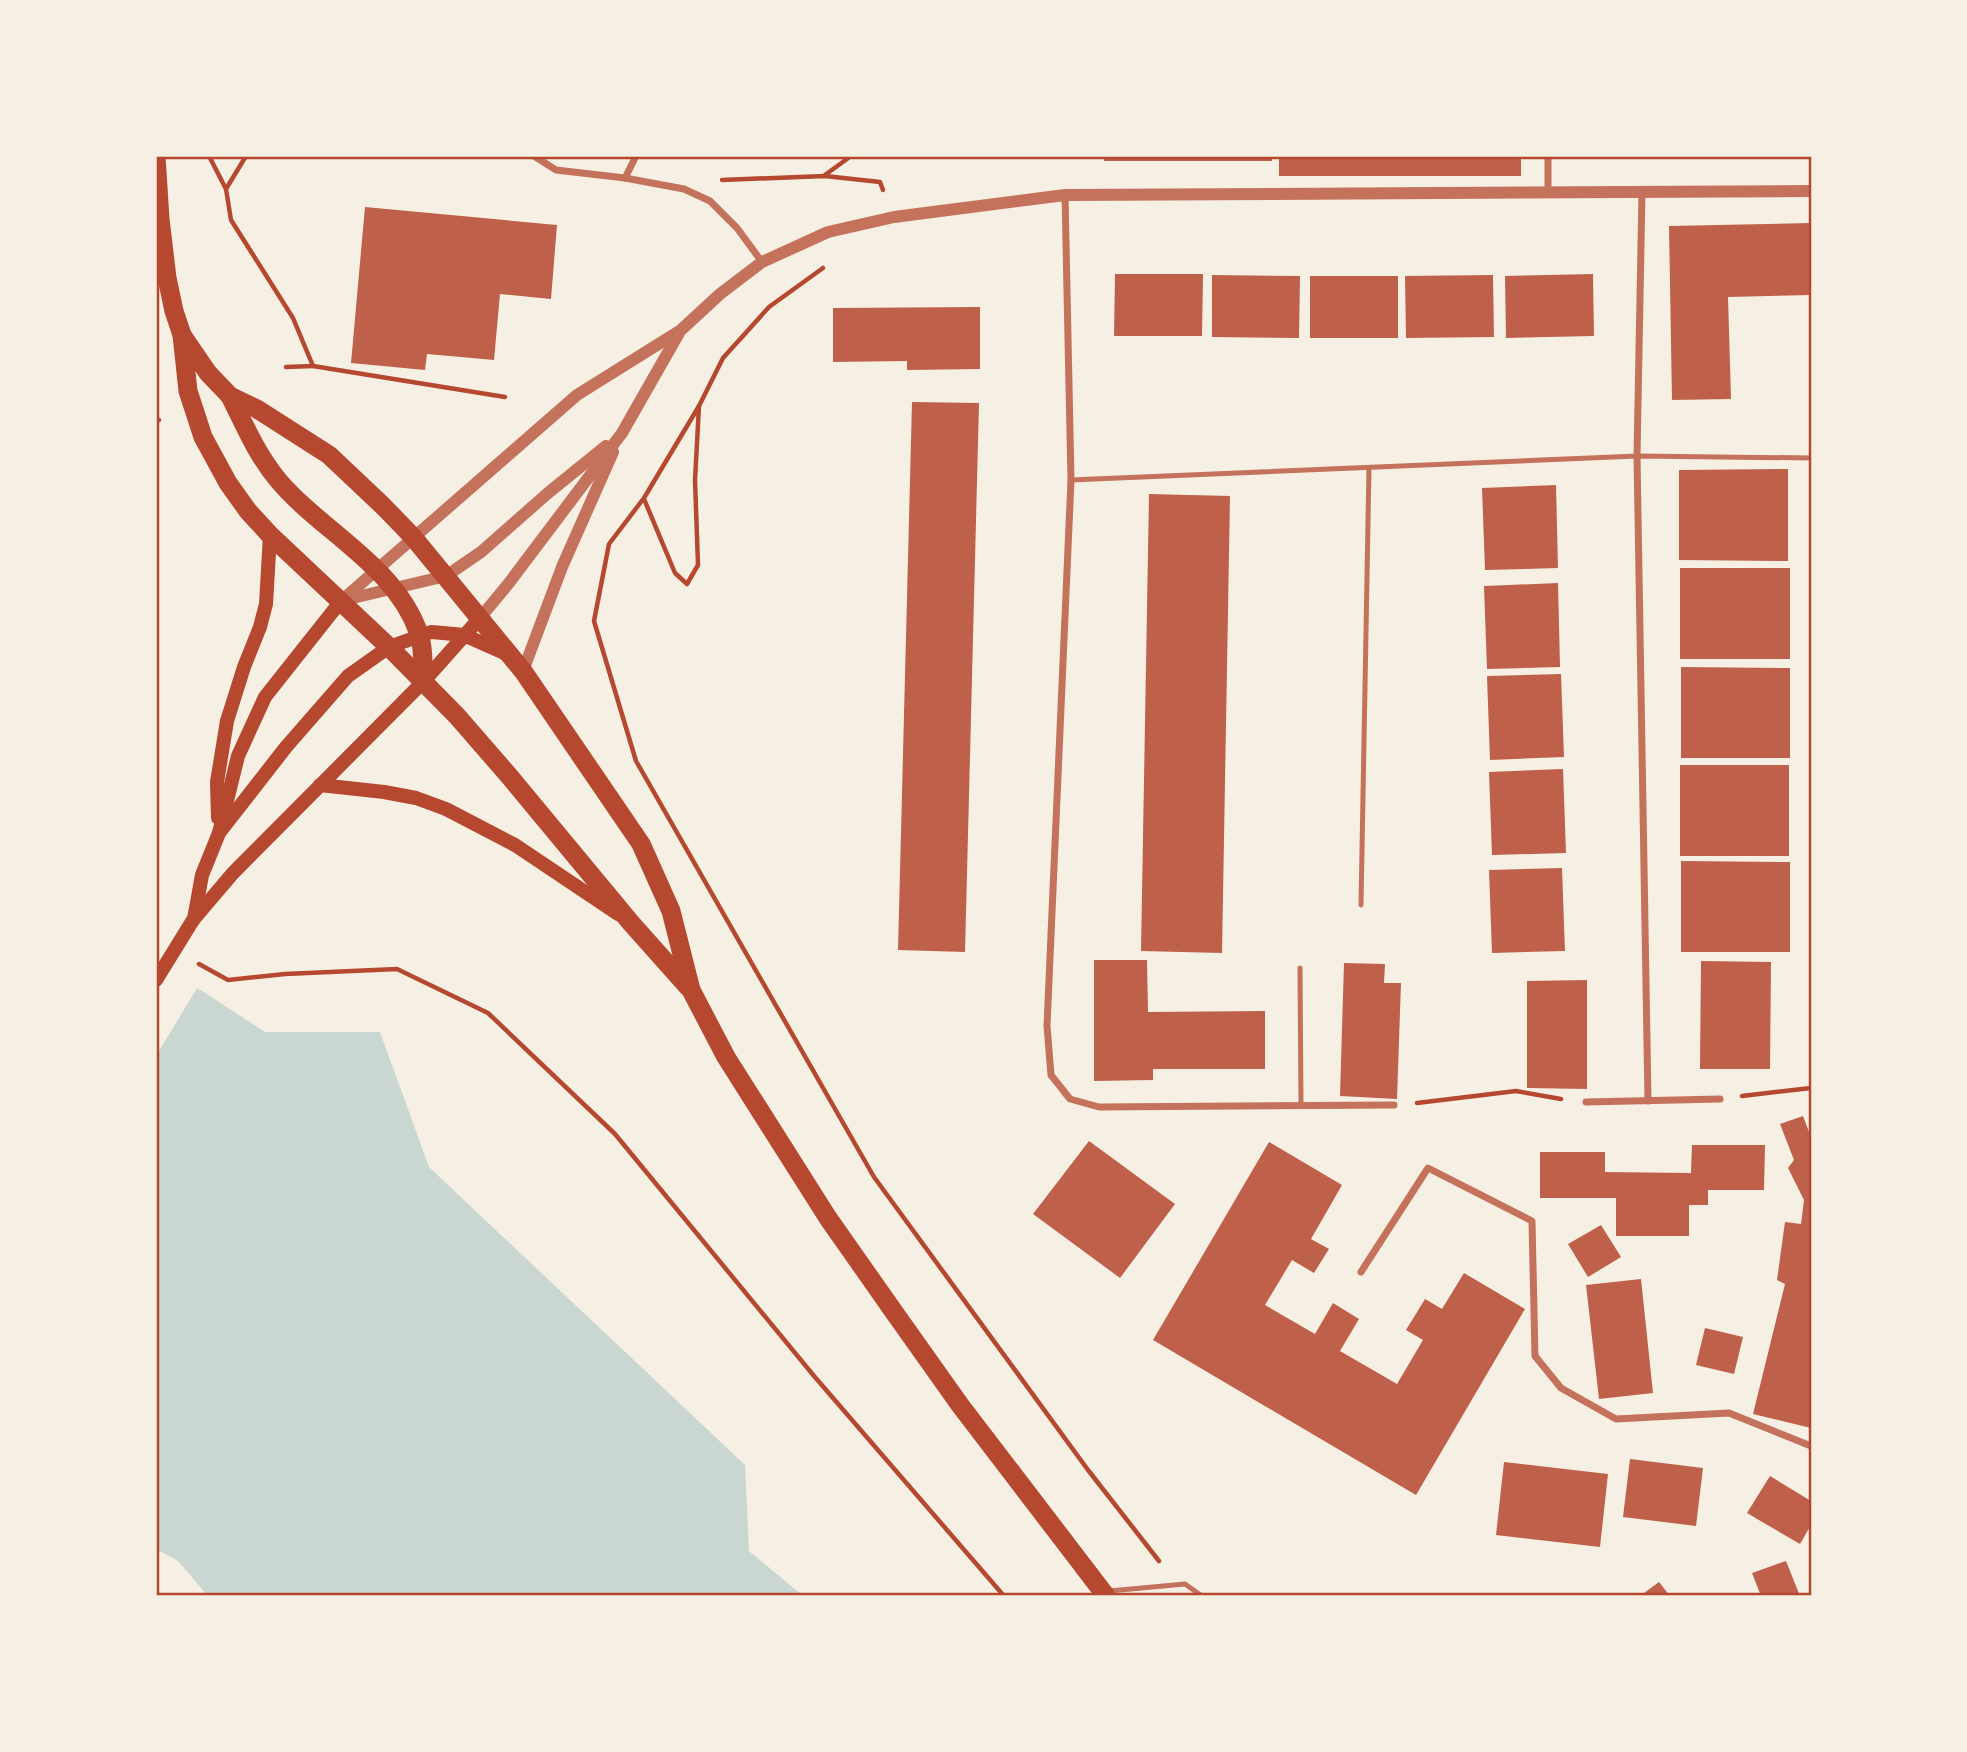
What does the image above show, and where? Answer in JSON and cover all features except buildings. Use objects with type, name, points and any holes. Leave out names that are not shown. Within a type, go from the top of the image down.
[{"type":"highway","points":[[156,156],[167,278],[181,335],[188,391],[203,438],[228,482],[248,511],[270,535],[389,647],[457,716],[631,923],[691,990]]},
{"type":"highway","points":[[181,335],[208,373],[230,396],[263,460],[278,481],[394,589],[420,636],[423,682]]},
{"type":"highway","points":[[230,396],[257,409],[329,455],[413,537],[523,671],[641,844],[671,911],[691,990],[726,1057],[828,1218],[960,1405],[1104,1594]]},
{"type":"main road","points":[[219,833],[217,782],[227,721],[266,604],[270,535]]},
{"type":"main road","points":[[193,920],[202,875],[219,833],[238,756],[265,697],[341,601]]},
{"type":"main road","points":[[156,980],[193,920],[221,888],[269,835],[423,682],[480,618]]},
{"type":"main road","points":[[219,833],[286,747],[348,676],[389,647],[431,632],[464,635],[510,656]]},
{"type":"main road","points":[[320,785],[416,798],[446,809],[515,845],[631,923]]},
{"type":"street","points":[[534,156],[556,170],[625,178],[684,189],[710,201],[737,228],[762,262]]},
{"type":"street","points":[[625,178],[636,156]]},
{"type":"street","points":[[1548,156],[1548,192]]},
{"type":"street","points":[[341,601],[577,395],[681,330],[720,294],[762,262],[828,232],[894,217],[1065,195],[1811,191]]},
{"type":"street","points":[[1642,192],[1637,456],[1648,1101]]},
{"type":"street","points":[[1065,195],[1071,480],[1047,1026],[1051,1075],[1070,1099],[1099,1107],[1394,1105]]},
{"type":"street","points":[[523,671],[562,567],[622,433],[681,330]]},
{"type":"street","points":[[341,601],[446,576],[481,552],[622,433]]},
{"type":"street","points":[[480,618],[622,433]]},
{"type":"street","points":[[1586,1102],[1720,1100]]},
{"type":"street","points":[[1361,1272],[1427,1168],[1532,1222],[1535,1356],[1561,1388],[1616,1419],[1729,1413],[1811,1446]]},
{"type":"lane","points":[[1071,480],[1637,456],[1811,458]]},
{"type":"lane","points":[[1361,905],[1369,468]]},
{"type":"lane","points":[[1300,968],[1301,1106]]},
{"type":"lane","points":[[1104,1594],[1185,1584],[1202,1596]]},
{"type":"path","points":[[209,156],[226,189],[231,220],[293,318],[313,366]]},
{"type":"path","points":[[226,189],[246,156]]},
{"type":"path","points":[[825,176],[851,156]]},
{"type":"path","points":[[684,189],[728,178],[825,176],[880,183],[894,217]]},
{"type":"path","points":[[828,232],[832,261],[769,307],[723,358],[699,406],[644,498],[609,544],[594,621],[636,761],[874,1177],[1155,1558],[1185,1584]]},
{"type":"path","points":[[286,368],[313,366],[505,397]]},
{"type":"path","points":[[644,498],[676,573],[687,584],[698,565],[695,480],[699,406]]},
{"type":"path","points":[[205,967],[228,980],[285,974],[397,969],[488,1013],[615,1133],[814,1376],[1004,1596]]},
{"type":"path","points":[[1720,1100],[1811,1088]]},
{"type":"path","points":[[1394,1105],[1516,1091],[1586,1102]]},
{"type":"shaded area","points":[[156,961],[265,1032],[380,1032],[429,1167],[745,1465],[749,1551],[803,1596],[208,1596],[178,1561],[156,1549]]},
{"type":"pier","points":[[156,957],[199,985],[156,1056]]}]
